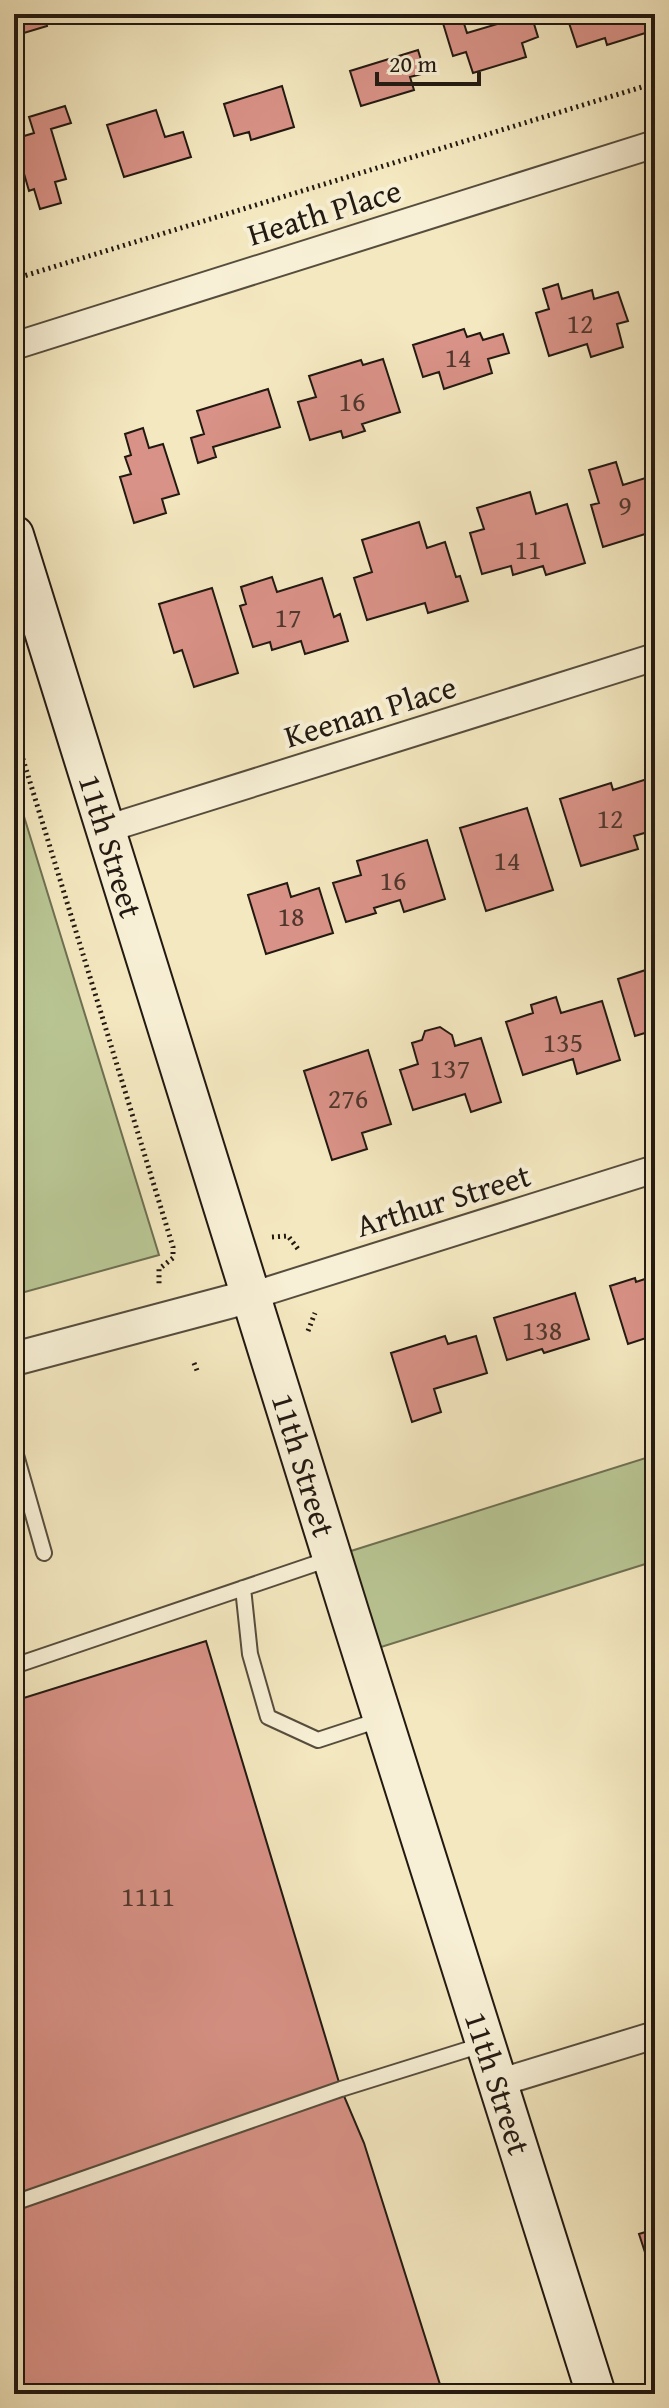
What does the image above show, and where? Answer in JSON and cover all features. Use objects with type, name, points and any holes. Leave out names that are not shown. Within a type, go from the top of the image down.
[{"type":"main road","name":"11th Street","points":[[14,535],[596,2394]]},
{"type":"street","name":"Heath Place","points":[[14,346],[655,144]]},
{"type":"street","name":"Keenan Place","points":[[106,829],[655,657]]},
{"type":"street","name":"Arthur Street","points":[[251,1296],[655,1169]]},
{"type":"street","points":[[14,1359],[251,1296]]},
{"type":"street","points":[[498,2083],[655,2035]]},
{"type":"lane","points":[[14,1448],[44,1553]]},
{"type":"lane","points":[[14,1666],[332,1557]]},
{"type":"lane","points":[[243,1588],[250,1654],[268,1717],[318,1740],[383,1719]]},
{"type":"lane","points":[[14,2203],[341,2089],[485,2043]]},
{"type":"path","points":[[14,279],[655,83]]},
{"type":"path","points":[[14,730],[173,1247],[173,1258],[159,1269],[159,1284]]},
{"type":"path","points":[[272,1237],[288,1236],[298,1249]]},
{"type":"path","points":[[308,1331],[315,1313]]},
{"type":"path","points":[[194,1363],[198,1373]]},
{"type":"green space","points":[[14,784],[159,1255],[14,1295]]},
{"type":"green space","points":[[655,1455],[655,1561],[362,1653],[332,1557]]},
{"type":"building","points":[[14,14],[44,14],[47,26],[14,36]]},
{"type":"building","points":[[461,14],[467,33],[531,14],[538,37],[522,43],[526,57],[473,73],[466,52],[453,56],[442,20]]},
{"type":"building","points":[[566,14],[655,14],[655,30],[607,45],[605,38],[577,47]]},
{"type":"building","points":[[418,50],[425,73],[410,77],[414,90],[361,106],[350,71]]},
{"type":"building","points":[[282,86],[294,127],[251,140],[249,132],[234,136],[224,104]]},
{"type":"building","points":[[65,106],[71,123],[51,129],[66,179],[55,182],[61,203],[40,209],[34,189],[29,191],[14,139],[34,133],[29,117]]},
{"type":"building","points":[[156,110],[165,137],[183,132],[191,157],[124,177],[107,125]]},
{"type":"building","points":[[558,284],[562,299],[592,290],[594,299],[618,292],[628,321],[617,324],[623,347],[591,357],[587,344],[549,356],[536,313],[549,309],[543,289]]},
{"type":"building","points":[[464,329],[467,337],[480,333],[483,340],[503,334],[509,353],[488,359],[492,373],[444,389],[439,372],[423,377],[413,345]]},
{"type":"building","points":[[383,359],[400,412],[362,424],[365,431],[343,438],[341,431],[310,440],[298,402],[316,397],[309,376],[361,360],[363,365]]},
{"type":"building","points":[[268,389],[280,427],[213,447],[216,457],[198,463],[191,438],[204,434],[197,411]]},
{"type":"building","points":[[143,428],[149,448],[163,444],[179,494],[162,499],[166,513],[134,523],[120,477],[131,474],[125,457],[131,455],[125,434]]},
{"type":"building","points":[[616,462],[623,485],[655,475],[655,531],[603,547],[591,505],[599,503],[589,470]]},
{"type":"building","points":[[530,492],[536,514],[567,504],[585,563],[546,575],[543,566],[513,575],[511,566],[482,574],[470,533],[484,529],[477,508]]},
{"type":"building","points":[[419,522],[427,548],[445,542],[456,577],[460,576],[468,601],[428,613],[425,603],[367,620],[354,578],[372,572],[362,540]]},
{"type":"building","points":[[272,577],[277,592],[322,578],[334,617],[340,614],[348,641],[305,654],[301,641],[272,650],[270,642],[253,647],[240,606],[246,604],[241,587]]},
{"type":"building","points":[[212,588],[238,673],[194,687],[182,650],[174,653],[159,604]]},
{"type":"building","points":[[647,779],[655,805],[655,830],[634,836],[638,849],[581,866],[560,799],[611,783],[613,790]]},
{"type":"building","points":[[527,808],[553,890],[486,911],[460,828]]},
{"type":"building","points":[[427,840],[445,899],[404,912],[400,900],[374,908],[376,913],[346,922],[333,883],[361,875],[357,861]]},
{"type":"building","points":[[287,883],[291,897],[319,888],[333,933],[266,954],[248,895]]},
{"type":"building","points":[[655,967],[655,1030],[635,1036],[618,979]]},
{"type":"building","points":[[556,997],[561,1013],[602,1001],[620,1060],[577,1074],[573,1059],[523,1075],[506,1022],[533,1013],[531,1005]]},
{"type":"building","points":[[440,1027],[452,1035],[455,1046],[481,1038],[501,1102],[471,1112],[465,1094],[413,1110],[400,1070],[418,1064],[412,1043],[422,1040],[425,1031]]},
{"type":"building","points":[[368,1050],[391,1124],[362,1133],[367,1149],[332,1160],[304,1071]]},
{"type":"building","points":[[654,1276],[655,1340],[650,1342],[649,1337],[628,1344],[610,1286]]},
{"type":"building","points":[[575,1293],[589,1339],[507,1360],[494,1318]]},
{"type":"building","points":[[445,1336],[448,1344],[476,1336],[487,1373],[434,1389],[441,1412],[412,1422],[391,1353]]},
{"type":"building","points":[[206,1641],[341,2089],[364,2143],[443,2394],[14,2394],[14,1701]]},
{"type":"building","points":[[655,2229],[655,2283],[639,2234]]}]
